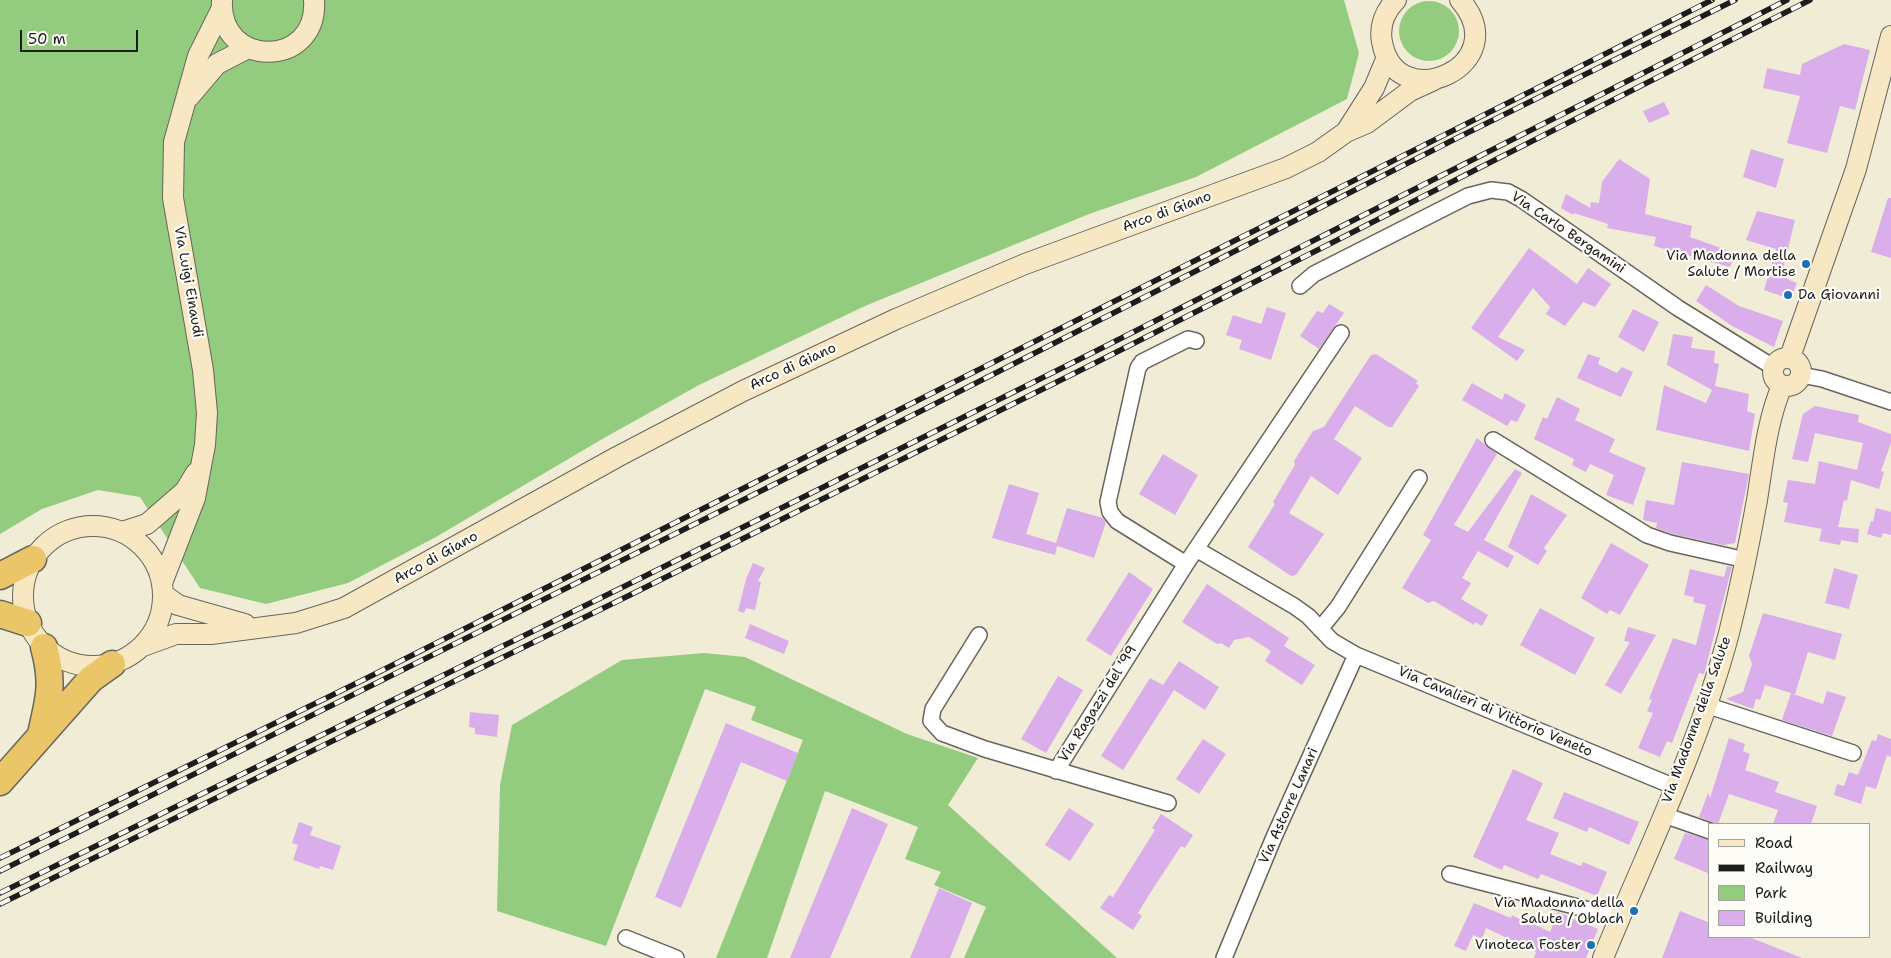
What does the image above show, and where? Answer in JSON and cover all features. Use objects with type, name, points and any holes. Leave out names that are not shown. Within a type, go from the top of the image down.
[{"type":"highway","points":[[0,576],[33,559]]},
{"type":"highway","points":[[0,614],[28,623]]},
{"type":"highway","points":[[40,735],[51,688],[49,665],[44,647]]},
{"type":"highway","points":[[0,782],[40,735],[92,680],[112,664]]},
{"type":"main road","points":[[222,4],[223,18],[232,36],[248,48],[260,52],[276,52],[298,42],[312,21],[314,0]]},
{"type":"main road","points":[[1378,0],[1383,48],[1393,66],[1412,78],[1434,80]]},
{"type":"main road","points":[[1381,29],[1384,17],[1396,0]]},
{"type":"main road","name":"Arco di Giano","points":[[143,646],[176,634],[211,634],[255,626],[296,623],[344,608],[617,457],[743,391],[896,319],[1025,264],[1286,168],[1318,152],[1346,132],[1366,123],[1410,91],[1434,80],[1444,78],[1458,70],[1468,58],[1475,38],[1473,22],[1467,8],[1460,0]]},
{"type":"main road","name":"Via Luigi Einaudi","points":[[163,589],[195,498],[205,445],[207,412],[203,370],[173,198],[174,142],[198,56],[222,4]]},
{"type":"main road","points":[[1782,362],[1799,363],[1801,375],[1794,384],[1782,386],[1775,380],[1856,169],[1891,36]]},
{"type":"main road","points":[[186,100],[217,64],[248,48]]},
{"type":"main road","name":"Arco di Giano","points":[[1346,132],[1374,88],[1387,57]]},
{"type":"main road","name":"Via Madonna della Salute","points":[[1603,958],[1675,787],[1722,659],[1746,560],[1762,466],[1782,386]]},
{"type":"main road","name":"Via Luigi Einaudi","points":[[122,532],[147,524],[185,491],[200,465]]},
{"type":"main road","points":[[98,526],[122,532],[143,546],[156,563],[163,589],[159,623],[143,646],[128,657],[112,664],[87,666],[64,660],[44,647],[28,623],[23,602],[24,579],[33,559],[50,540],[73,529],[98,526]]},
{"type":"main road","name":"Arco di Giano","points":[[163,589],[178,605],[212,616],[255,626]]},
{"type":"street","name":"Via Carlo Bergamini","points":[[1300,286],[1314,274],[1468,196],[1491,190],[1508,192],[1536,208],[1678,308],[1782,362]]},
{"type":"street","name":"Via Ragazzi del '99","points":[[1168,803],[1056,771],[1186,564],[1266,442],[1341,333]]},
{"type":"street","points":[[1186,564],[1116,521],[1110,512],[1108,502],[1138,368],[1142,362],[1188,339],[1196,341]]},
{"type":"street","points":[[1801,375],[1822,379],[1891,402]]},
{"type":"street","points":[[1493,440],[1647,535],[1670,543],[1746,560]]},
{"type":"street","points":[[1320,629],[1338,606],[1419,478]]},
{"type":"street","name":"Via Cavalieri di Vittorio Veneto","points":[[1196,549],[1294,606],[1332,641],[1356,655],[1675,787]]},
{"type":"street","points":[[979,635],[933,709],[931,721],[942,733],[1056,771]]},
{"type":"street","name":"Via Astorre Lanari","points":[[1224,958],[1274,837],[1356,655]]},
{"type":"street","points":[[1706,705],[1853,753]]},
{"type":"street","points":[[1664,814],[1708,829]]},
{"type":"street","points":[[1450,874],[1601,913],[1619,920]]},
{"type":"street","points":[[626,938],[676,958]]},
{"type":"green space","points":[[0,0],[1344,0],[1359,53],[1347,99],[1196,177],[1089,214],[865,306],[699,385],[604,438],[436,537],[348,583],[266,604],[200,588],[140,497],[98,490],[42,509],[0,534]]},
{"type":"green space","points":[[1429,1],[1445,6],[1450,10],[1454,15],[1459,31],[1454,47],[1450,52],[1445,56],[1429,61],[1413,56],[1408,52],[1404,47],[1399,31],[1404,15],[1408,10],[1413,6]]},
{"type":"green space","points":[[704,653],[745,657],[907,734],[978,758],[948,805],[1117,958],[964,958],[986,907],[934,885],[941,872],[905,859],[918,827],[825,791],[767,958],[716,958],[803,740],[751,720],[756,707],[705,689],[606,946],[497,911],[500,785],[512,725],[622,660]]},
{"type":"building","points":[[1844,44],[1870,50],[1855,110],[1840,106],[1827,153],[1787,143],[1800,96],[1763,88],[1767,68],[1800,75],[1802,64]]},
{"type":"building","points":[[1664,102],[1670,114],[1649,123],[1643,111]]},
{"type":"building","points":[[1751,149],[1784,159],[1776,188],[1743,177]]},
{"type":"building","points":[[1619,159],[1650,179],[1645,214],[1692,226],[1690,237],[1735,253],[1730,267],[1654,246],[1656,237],[1607,228],[1608,224],[1574,213],[1573,215],[1561,208],[1566,194],[1590,208],[1591,202],[1599,203],[1602,182]]},
{"type":"building","points":[[1888,198],[1891,198],[1891,258],[1871,252]]},
{"type":"building","points":[[1757,211],[1795,220],[1782,273],[1788,275],[1787,279],[1797,283],[1790,299],[1764,290],[1776,249],[1746,240]]},
{"type":"building","points":[[1529,248],[1577,284],[1588,268],[1611,284],[1595,307],[1583,302],[1565,326],[1546,314],[1550,307],[1533,288],[1498,337],[1525,350],[1517,361],[1471,328]]},
{"type":"building","points":[[1706,285],[1739,306],[1783,321],[1774,347],[1732,326],[1696,301]]},
{"type":"building","points":[[1329,304],[1344,313],[1319,349],[1300,336],[1317,311],[1323,313]]},
{"type":"building","points":[[1267,307],[1286,313],[1271,360],[1239,349],[1242,340],[1226,335],[1233,315],[1261,324]]},
{"type":"building","points":[[1633,309],[1659,322],[1644,352],[1618,337]]},
{"type":"building","points":[[1673,334],[1693,337],[1691,348],[1715,351],[1714,363],[1719,364],[1715,386],[1749,394],[1747,411],[1755,414],[1749,451],[1656,430],[1664,385],[1706,403],[1712,390],[1667,365]]},
{"type":"building","points":[[1376,354],[1418,381],[1416,383],[1419,386],[1392,427],[1388,427],[1355,406],[1334,439],[1362,458],[1338,495],[1311,476],[1289,513],[1324,534],[1296,575],[1291,576],[1248,547],[1275,504],[1273,502],[1295,465],[1294,461],[1313,431],[1324,427],[1371,355]]},
{"type":"building","points":[[1588,354],[1600,358],[1598,364],[1617,373],[1622,367],[1633,372],[1621,397],[1577,378]]},
{"type":"building","points":[[1472,383],[1502,400],[1505,393],[1526,405],[1517,422],[1511,420],[1507,426],[1462,400]]},
{"type":"building","points":[[1557,397],[1580,409],[1575,420],[1615,439],[1609,452],[1646,468],[1633,505],[1606,495],[1614,475],[1590,464],[1586,472],[1572,465],[1574,459],[1534,439],[1543,417],[1547,419]]},
{"type":"building","points":[[1815,406],[1859,415],[1858,422],[1891,434],[1891,443],[1881,471],[1884,472],[1879,489],[1851,480],[1847,501],[1844,500],[1838,527],[1859,529],[1858,543],[1841,540],[1840,545],[1819,541],[1822,529],[1784,522],[1788,503],[1783,502],[1788,480],[1815,484],[1819,461],[1857,470],[1863,443],[1815,433],[1808,462],[1792,459],[1803,414]]},
{"type":"building","points":[[1477,438],[1497,454],[1454,525],[1468,532],[1515,469],[1522,473],[1484,540],[1514,556],[1508,568],[1478,551],[1462,578],[1471,583],[1461,599],[1488,615],[1482,626],[1475,622],[1474,625],[1434,601],[1428,603],[1402,588],[1431,540],[1423,535]]},
{"type":"building","points":[[1163,454],[1198,475],[1175,515],[1139,494]]},
{"type":"building","points":[[1682,462],[1749,474],[1735,543],[1723,545],[1673,534],[1656,528],[1657,523],[1643,520],[1646,500],[1674,505]]},
{"type":"building","points":[[1009,484],[1039,493],[1026,534],[1056,543],[1067,508],[1103,518],[1106,522],[1094,558],[1057,546],[1055,555],[992,538]]},
{"type":"building","points":[[1531,494],[1567,515],[1544,548],[1547,551],[1538,565],[1508,547]]},
{"type":"building","points":[[1876,508],[1891,512],[1891,535],[1883,533],[1881,538],[1867,534],[1871,521],[1873,522]]},
{"type":"building","points":[[1611,543],[1649,565],[1620,615],[1610,610],[1607,614],[1581,598]]},
{"type":"building","points":[[753,563],[765,568],[758,581],[761,582],[755,610],[746,608],[744,613],[738,611],[746,579]]},
{"type":"building","points":[[1727,566],[1732,567],[1704,674],[1699,673],[1672,743],[1667,741],[1660,757],[1638,748],[1653,713],[1647,711],[1652,700],[1649,699],[1673,638],[1696,645],[1706,605],[1693,602],[1694,597],[1684,595],[1690,569],[1724,577]]},
{"type":"building","points":[[1834,568],[1858,575],[1849,609],[1825,603]]},
{"type":"building","points":[[1129,572],[1153,589],[1111,656],[1086,640]]},
{"type":"building","points":[[1207,584],[1289,638],[1284,646],[1315,665],[1302,685],[1265,661],[1271,651],[1249,637],[1234,640],[1229,648],[1221,643],[1217,644],[1182,622]]},
{"type":"building","points":[[1540,608],[1595,638],[1575,675],[1520,645]]},
{"type":"building","points":[[1763,613],[1842,634],[1835,660],[1808,652],[1795,694],[1793,694],[1823,704],[1827,691],[1846,697],[1832,736],[1782,720],[1791,693],[1765,685],[1760,700],[1756,699],[1753,709],[1726,699],[1743,692],[1752,664],[1749,656]]},
{"type":"building","points":[[750,624],[789,641],[784,654],[745,638]]},
{"type":"building","points":[[1628,627],[1656,635],[1621,694],[1605,685],[1630,642],[1624,641]]},
{"type":"building","points":[[1179,661],[1219,687],[1205,710],[1174,690],[1123,770],[1101,756],[1150,678],[1163,685]]},
{"type":"building","points":[[1058,676],[1083,690],[1046,753],[1021,739]]},
{"type":"building","points":[[470,712],[499,715],[497,737],[475,734],[475,728],[469,727]]},
{"type":"building","points":[[726,723],[798,753],[787,781],[741,762],[681,908],[655,897]]},
{"type":"building","points":[[1878,734],[1891,739],[1891,757],[1887,755],[1876,789],[1866,786],[1861,804],[1834,795],[1837,784],[1844,786],[1849,772],[1858,775],[1872,740],[1876,741]]},
{"type":"building","points":[[1729,738],[1745,744],[1743,751],[1750,754],[1745,770],[1779,782],[1775,792],[1817,806],[1811,823],[1773,823],[1778,810],[1729,794],[1718,823],[1715,823],[1699,817],[1708,793],[1710,798]]},
{"type":"building","points":[[1203,739],[1226,754],[1199,794],[1176,779]]},
{"type":"building","points":[[1513,769],[1543,783],[1526,820],[1559,833],[1550,854],[1581,866],[1583,862],[1607,872],[1597,896],[1541,874],[1538,879],[1504,865],[1502,870],[1473,857]]},
{"type":"building","points":[[1564,792],[1639,822],[1629,845],[1589,827],[1587,832],[1553,818]]},
{"type":"building","points":[[852,808],[888,824],[830,958],[790,958]]},
{"type":"building","points":[[1069,808],[1094,824],[1070,861],[1045,845]]},
{"type":"building","points":[[1161,814],[1193,835],[1185,848],[1181,846],[1147,898],[1138,913],[1142,916],[1133,930],[1100,908],[1109,895],[1113,897],[1155,830],[1152,828]]},
{"type":"building","points":[[299,822],[313,827],[310,835],[341,846],[333,870],[320,866],[319,869],[293,860],[298,845],[292,843]]},
{"type":"building","points":[[1685,833],[1708,839],[1708,873],[1674,859]]},
{"type":"building","points":[[939,888],[972,903],[950,958],[910,958]]},
{"type":"building","points":[[1474,903],[1511,918],[1512,915],[1525,922],[1526,920],[1550,932],[1558,912],[1598,929],[1586,958],[1534,958],[1536,952],[1486,928],[1482,939],[1473,935],[1466,951],[1454,946]]},
{"type":"building","points":[[1680,911],[1708,922],[1708,938],[1752,938],[1802,958],[1662,958]]},
{"type":"railway","points":[[0,858],[363,680],[1712,0]]},
{"type":"railway","points":[[0,871],[921,411],[1457,138],[1735,0]]},
{"type":"railway","points":[[0,893],[625,586],[1092,353],[1787,0]]},
{"type":"railway","points":[[0,904],[630,595],[1097,362],[1810,0]]},
{"type":"place","name":"Via Madonna della Salute / Mortise","points":[[1806,264]]},
{"type":"place","name":"Da Giovanni","points":[[1788,295]]},
{"type":"place","name":"Via Madonna della Salute / Oblach","points":[[1634,911]]},
{"type":"place","name":"Vinoteca Foster","points":[[1591,945]]}]
